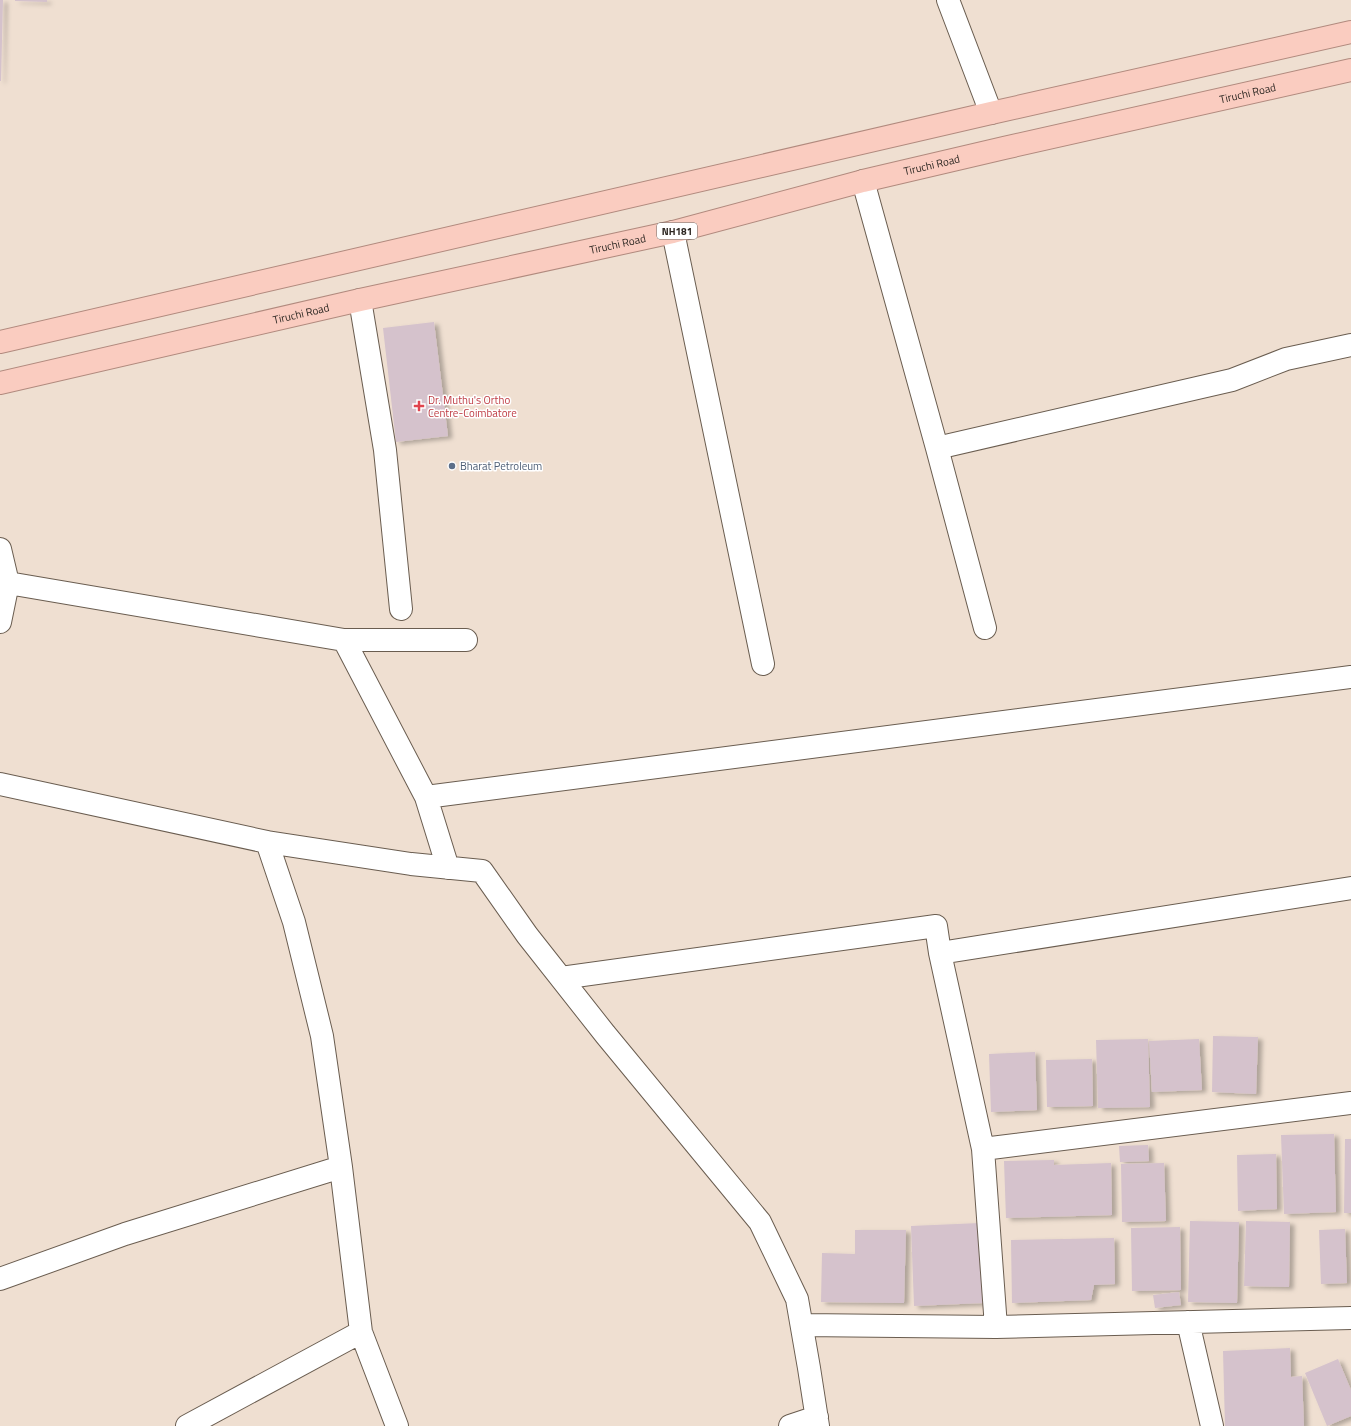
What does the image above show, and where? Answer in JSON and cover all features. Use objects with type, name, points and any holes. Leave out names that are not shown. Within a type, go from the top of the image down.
[{"type":"highway","points":[[0,342],[991,113],[1351,32]]},
{"type":"highway","name":"Tiruchi Road","points":[[0,383],[360,300],[673,232],[864,181],[1020,144],[1351,70]]},
{"type":"street","points":[[948,0],[991,113]]},
{"type":"street","points":[[864,181],[985,628]]},
{"type":"street","points":[[673,232],[763,664]]},
{"type":"street","points":[[360,300],[385,450],[401,609]]},
{"type":"street","points":[[937,448],[1232,380],[1286,359],[1351,345]]},
{"type":"street","points":[[0,550],[8,583],[0,622]]},
{"type":"street","points":[[8,583],[344,640],[466,640]]},
{"type":"street","points":[[344,640],[426,796],[448,868]]},
{"type":"street","points":[[426,796],[1351,677]]},
{"type":"street","points":[[0,784],[268,842],[412,864],[482,871],[527,935],[561,978],[760,1222],[797,1300],[817,1421],[790,1426]]},
{"type":"street","points":[[268,842],[294,922],[322,1036],[341,1167],[361,1332],[397,1426]]},
{"type":"street","points":[[940,953],[1351,888]]},
{"type":"street","points":[[561,978],[936,926],[940,953],[983,1149],[996,1327]]},
{"type":"street","points":[[983,1149],[1351,1103]]},
{"type":"street","points":[[0,1279],[125,1234],[341,1167]]},
{"type":"street","points":[[802,1325],[996,1327],[1351,1318]]},
{"type":"street","points":[[1188,1322],[1212,1426]]},
{"type":"street","points":[[187,1426],[361,1332]]},
{"type":"building","points":[[0,0],[3,0],[1,81],[0,81]]},
{"type":"building","points":[[47,0],[47,2],[15,1]]},
{"type":"building","points":[[434,322],[448,436],[396,442],[383,328]]},
{"type":"building","points":[[1213,1036],[1258,1037],[1256,1094],[1212,1092]]},
{"type":"building","points":[[1148,1039],[1150,1107],[1098,1108],[1096,1040]]},
{"type":"building","points":[[1199,1039],[1202,1090],[1152,1092],[1149,1041]]},
{"type":"building","points":[[1035,1052],[1037,1110],[991,1112],[989,1054]]},
{"type":"building","points":[[1092,1059],[1093,1106],[1047,1107],[1046,1060]]},
{"type":"building","points":[[1334,1134],[1336,1212],[1284,1214],[1281,1135]]},
{"type":"building","points":[[1345,1139],[1351,1139],[1351,1213],[1344,1213]]},
{"type":"building","points":[[1148,1145],[1149,1161],[1120,1162],[1119,1146]]},
{"type":"building","points":[[1276,1154],[1277,1209],[1238,1211],[1237,1155]]},
{"type":"building","points":[[1054,1160],[1054,1165],[1111,1163],[1112,1215],[1006,1218],[1004,1161]]},
{"type":"building","points":[[1164,1163],[1166,1221],[1122,1222],[1121,1164]]},
{"type":"building","points":[[1190,1221],[1239,1222],[1237,1303],[1188,1302]]},
{"type":"building","points":[[1246,1221],[1290,1222],[1289,1287],[1244,1286]]},
{"type":"building","points":[[980,1223],[983,1303],[914,1306],[911,1226]]},
{"type":"building","points":[[1180,1227],[1181,1290],[1132,1291],[1131,1228]]},
{"type":"building","points":[[1345,1229],[1347,1283],[1321,1284],[1319,1230]]},
{"type":"building","points":[[855,1230],[906,1230],[904,1303],[821,1302],[822,1253],[855,1254]]},
{"type":"building","points":[[1114,1238],[1115,1284],[1094,1285],[1091,1300],[1012,1303],[1011,1240]]},
{"type":"building","points":[[1179,1292],[1181,1305],[1155,1308],[1153,1295]]},
{"type":"building","points":[[1290,1348],[1291,1377],[1302,1376],[1304,1426],[1225,1426],[1223,1351]]},
{"type":"building","points":[[1338,1359],[1351,1390],[1351,1416],[1327,1426],[1305,1373]]},
{"type":"place","name":"Dr. Muthu's Ortho Centre-Coimbatore","points":[[419,406]]},
{"type":"place","name":"Bharat Petroleum","points":[[452,466]]}]
